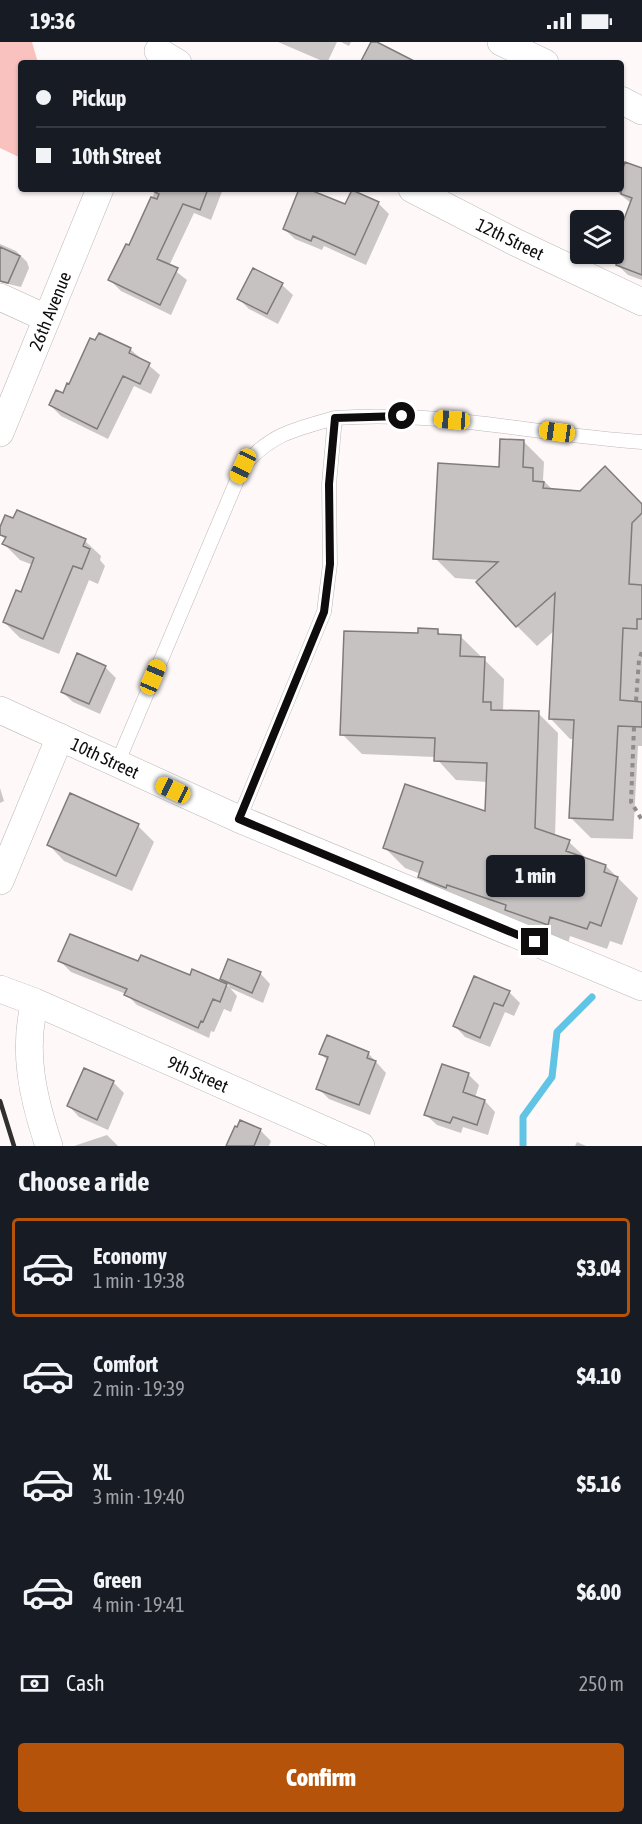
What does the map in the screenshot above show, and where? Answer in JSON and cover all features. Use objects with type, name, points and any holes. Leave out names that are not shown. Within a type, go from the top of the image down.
[{"type":"street","points":[[501,42],[538,60]]},
{"type":"street","points":[[624,102],[642,111]]},
{"type":"street","name":"26th Avenue","points":[[0,433],[99,192]]},
{"type":"street","name":"12th Street","points":[[418,192],[515,242],[642,302]]},
{"type":"street","points":[[0,297],[46,318]]},
{"type":"street","name":"10th Street","points":[[0,710],[239,819],[642,987]]},
{"type":"street","points":[[0,881],[60,737]]},
{"type":"street","name":"9th Street","points":[[0,989],[35,1002],[361,1146]]},
{"type":"street","points":[[35,1002],[28,1026],[29,1071],[49,1146]]},
{"type":"lane","points":[[117,764],[243,466],[260,447],[290,431],[335,418],[372,415],[488,422],[642,442]]},
{"type":"lane","points":[[239,819],[324,612],[330,564],[329,484],[335,418]]},
{"type":"path","points":[[636,701],[639,660],[642,651]]},
{"type":"path","points":[[634,727],[631,802],[642,820]]},
{"type":"shaded area","points":[[0,42],[32,42],[37,60],[18,60],[18,157],[0,148]]},
{"type":"building","points":[[371,42],[377,42],[412,60],[362,60]]},
{"type":"building","points":[[625,162],[642,168],[642,275],[616,265],[624,264],[624,219],[632,198],[621,194],[624,192]]},
{"type":"building","points":[[155,192],[207,192],[200,210],[183,204],[157,259],[178,268],[160,305],[108,280],[126,244],[129,245],[151,197],[157,199],[159,194]]},
{"type":"building","points":[[298,192],[315,192],[345,204],[351,192],[356,192],[379,202],[355,255],[313,236],[311,241],[283,229]]},
{"type":"building","points":[[0,247],[20,256],[8,283],[0,281]]},
{"type":"building","points":[[253,268],[283,283],[267,314],[237,299]]},
{"type":"building","points":[[99,333],[131,348],[129,353],[150,363],[140,384],[123,376],[97,429],[49,405],[56,390],[63,393],[90,338],[95,340]]},
{"type":"building","points":[[500,439],[524,440],[523,467],[533,468],[533,481],[544,482],[543,488],[580,491],[605,466],[642,504],[642,513],[632,523],[629,584],[642,585],[642,619],[637,619],[637,629],[623,628],[620,700],[642,702],[642,727],[618,726],[613,820],[569,818],[574,720],[549,719],[555,593],[516,627],[476,582],[498,562],[433,559],[438,463],[499,467]]},
{"type":"building","points":[[17,510],[86,539],[83,546],[90,549],[82,569],[73,566],[43,639],[3,622],[16,590],[21,592],[34,558],[2,544],[6,537],[0,535],[0,527],[5,515],[13,518]]},
{"type":"building","points":[[418,628],[438,629],[438,634],[461,635],[460,656],[485,657],[483,702],[491,702],[491,710],[539,711],[535,828],[570,840],[566,851],[606,865],[604,872],[618,877],[601,926],[590,922],[587,929],[550,917],[548,925],[505,910],[506,905],[447,885],[446,888],[418,877],[423,862],[383,848],[405,784],[485,811],[487,763],[434,761],[435,738],[340,735],[344,631],[418,633]]},
{"type":"building","points":[[77,653],[106,666],[89,704],[61,692]]},
{"type":"building","points":[[70,793],[139,824],[116,876],[47,845]]},
{"type":"building","points":[[70,934],[138,961],[141,955],[190,975],[192,969],[227,984],[220,1002],[213,999],[198,1028],[124,995],[127,989],[58,961]]},
{"type":"building","points":[[228,959],[261,972],[252,993],[220,979]]},
{"type":"building","points":[[474,976],[510,991],[503,1006],[494,1003],[480,1038],[453,1026]]},
{"type":"building","points":[[327,1035],[369,1052],[367,1058],[376,1061],[359,1105],[316,1089],[328,1057],[319,1054]]},
{"type":"building","points":[[442,1064],[469,1073],[463,1092],[485,1100],[477,1125],[453,1117],[450,1123],[424,1115]]},
{"type":"building","points":[[84,1068],[114,1081],[97,1120],[67,1106]]},
{"type":"building","points":[[240,1120],[261,1129],[254,1146],[226,1146],[235,1126],[237,1127]]},
{"type":"waterway","points":[[523,1146],[523,1117],[552,1077],[557,1032],[592,997]]},
{"type":"railway","points":[[0,1101],[14,1146]]},
{"type":"route","points":[[402,416],[372,415],[335,418],[329,484],[330,564],[324,612],[239,819],[535,942]]}]
